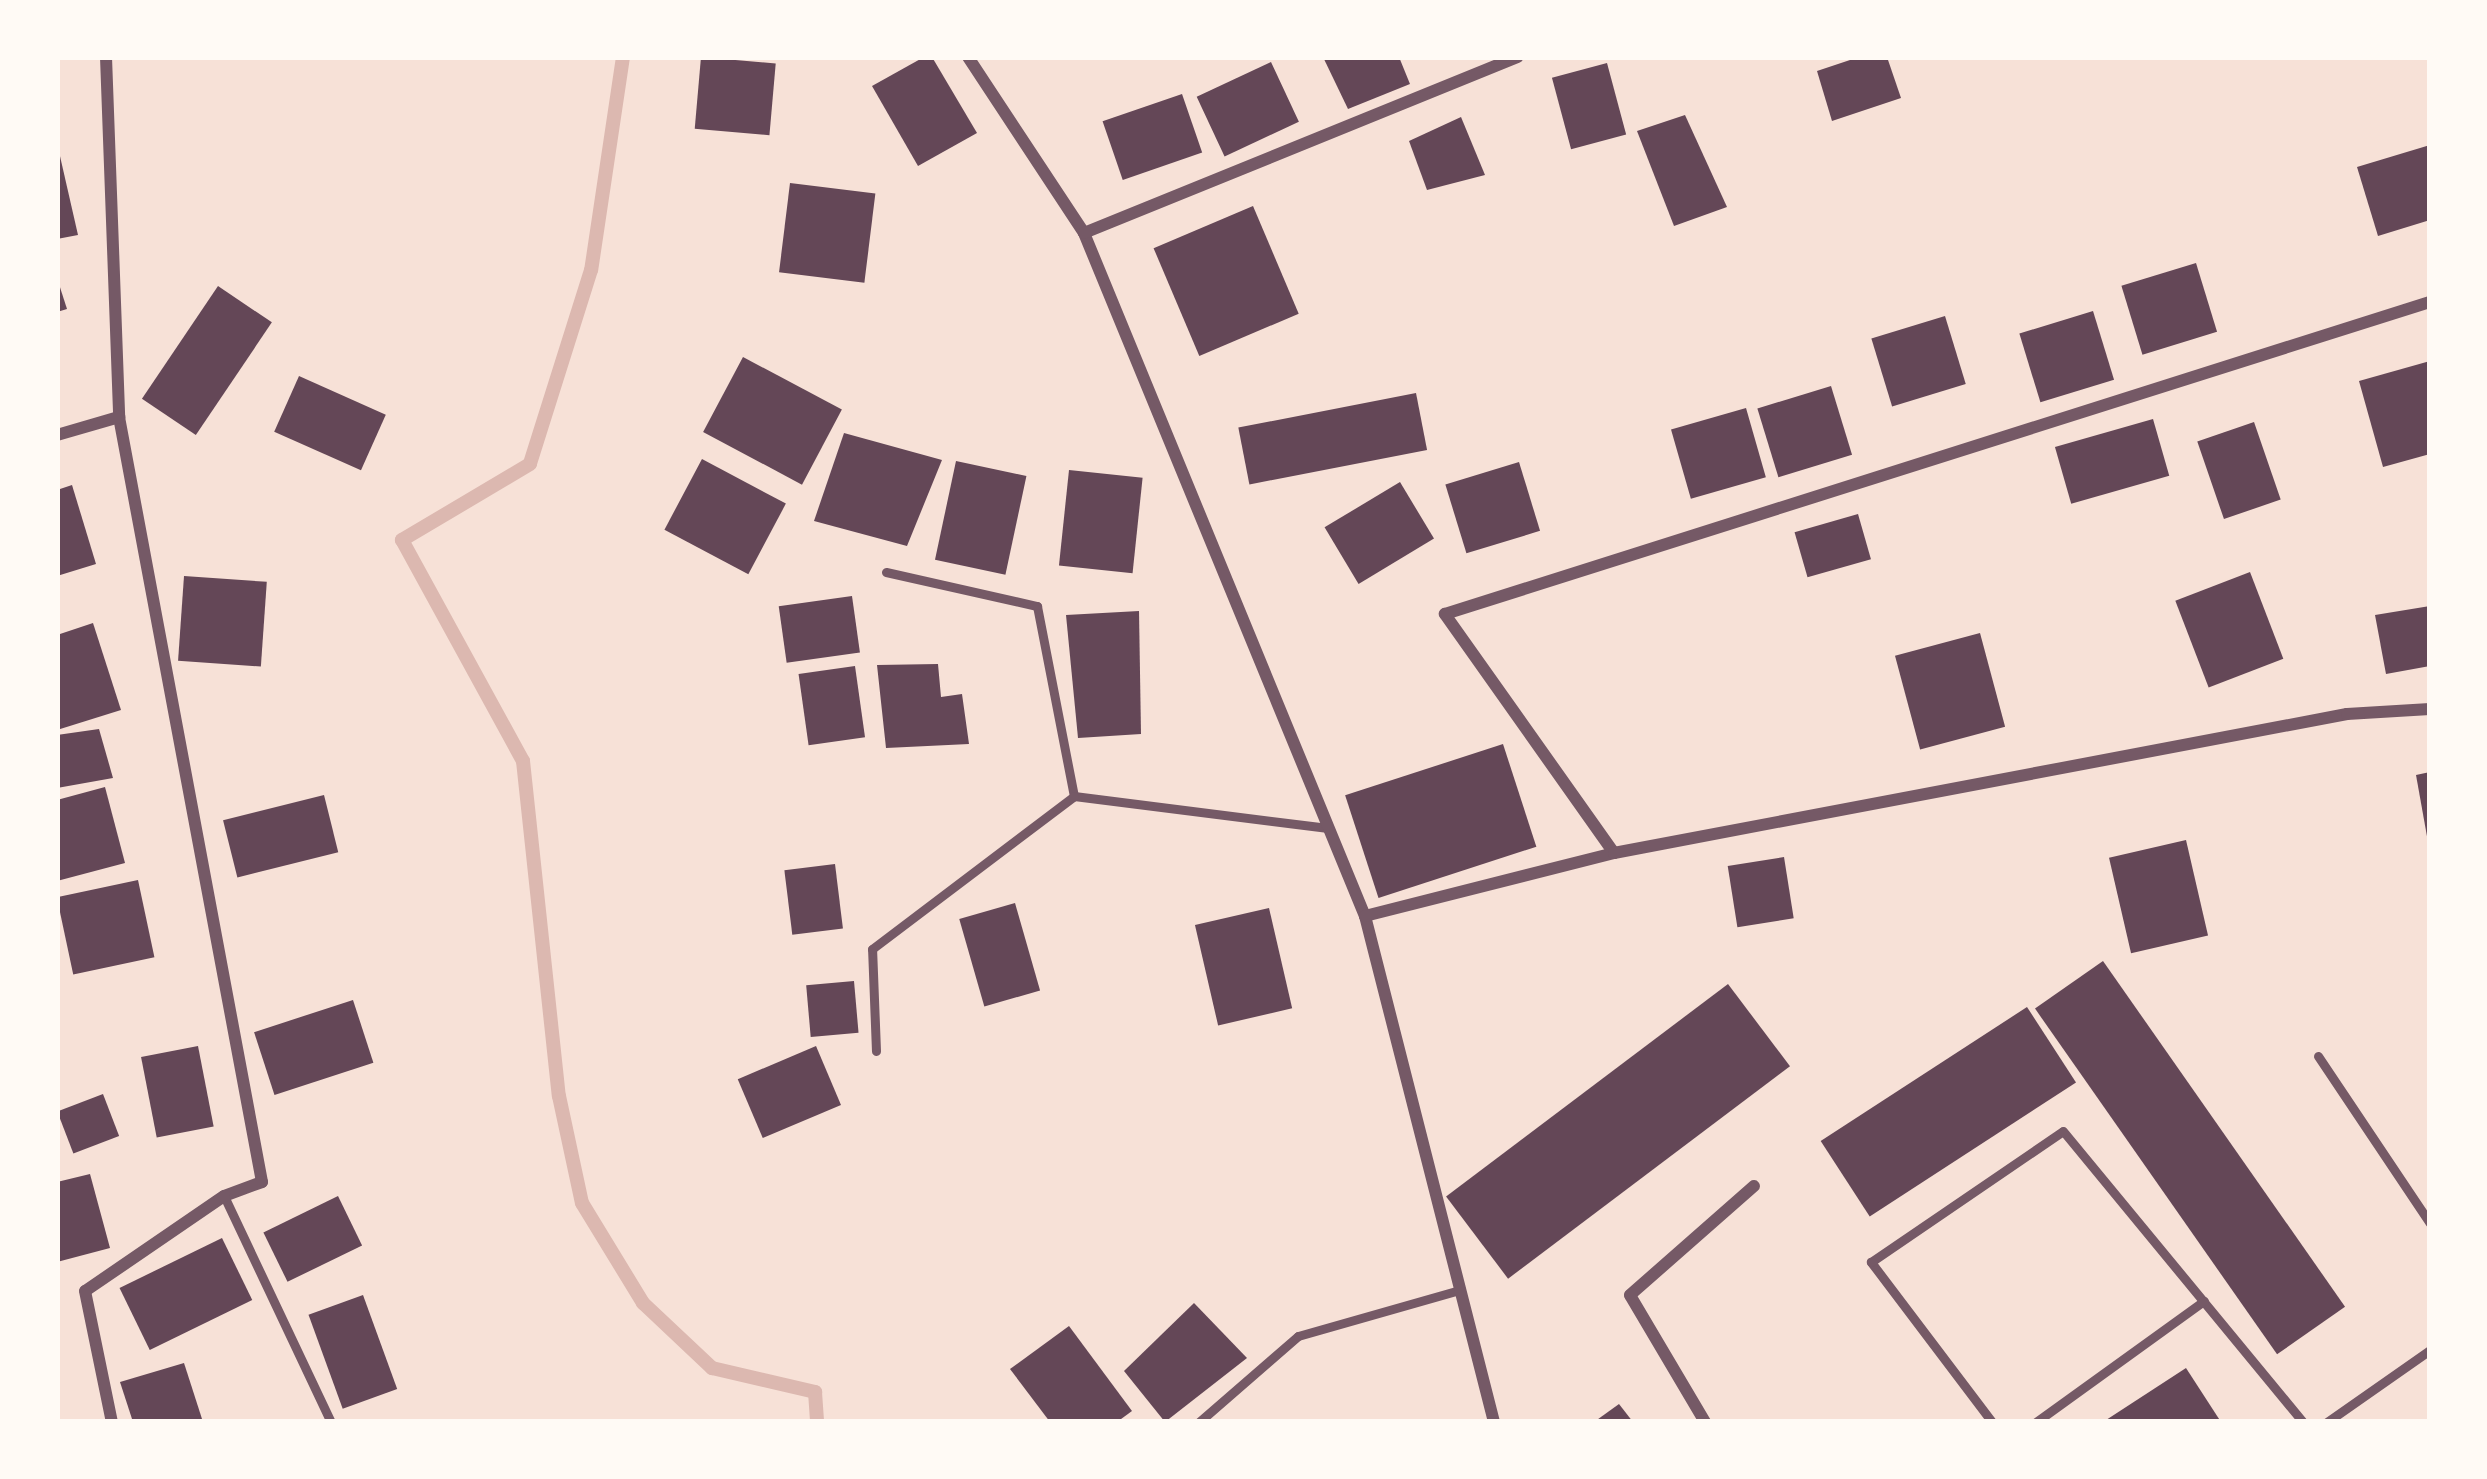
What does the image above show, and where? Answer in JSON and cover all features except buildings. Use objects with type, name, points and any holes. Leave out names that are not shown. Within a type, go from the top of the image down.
[{"type":"street","points":[[106,57],[119,417],[262,1181],[224,1196],[85,1292],[112,1422]]},
{"type":"street","points":[[968,57],[1084,233],[1365,916],[1494,1422]]},
{"type":"street","points":[[1084,233],[1518,57]]},
{"type":"street","points":[[1614,853],[1445,614],[2430,302]]},
{"type":"street","points":[[57,435],[119,417]]},
{"type":"street","points":[[1365,916],[1614,853],[2347,714],[2430,709]]},
{"type":"street","points":[[1705,1422],[1630,1295],[1754,1186]]},
{"type":"lane","points":[[886,572],[1037,606],[1074,796]]},
{"type":"lane","points":[[876,1051],[872,949],[1074,796],[1328,829]]},
{"type":"lane","points":[[2318,1056],[2430,1222]]},
{"type":"lane","points":[[1992,1422],[1871,1262],[2063,1131],[2303,1422]]},
{"type":"lane","points":[[224,1196],[331,1422]]},
{"type":"lane","points":[[1199,1422],[1298,1336],[1459,1290]]},
{"type":"lane","points":[[2036,1422],[2204,1301]]},
{"type":"lane","points":[[2327,1422],[2430,1350]]},
{"type":"waterway","points":[[623,57],[591,270],[530,464],[402,540],[523,761],[559,1096],[582,1203],[643,1303],[712,1368],[815,1392],[817,1422]]}]
